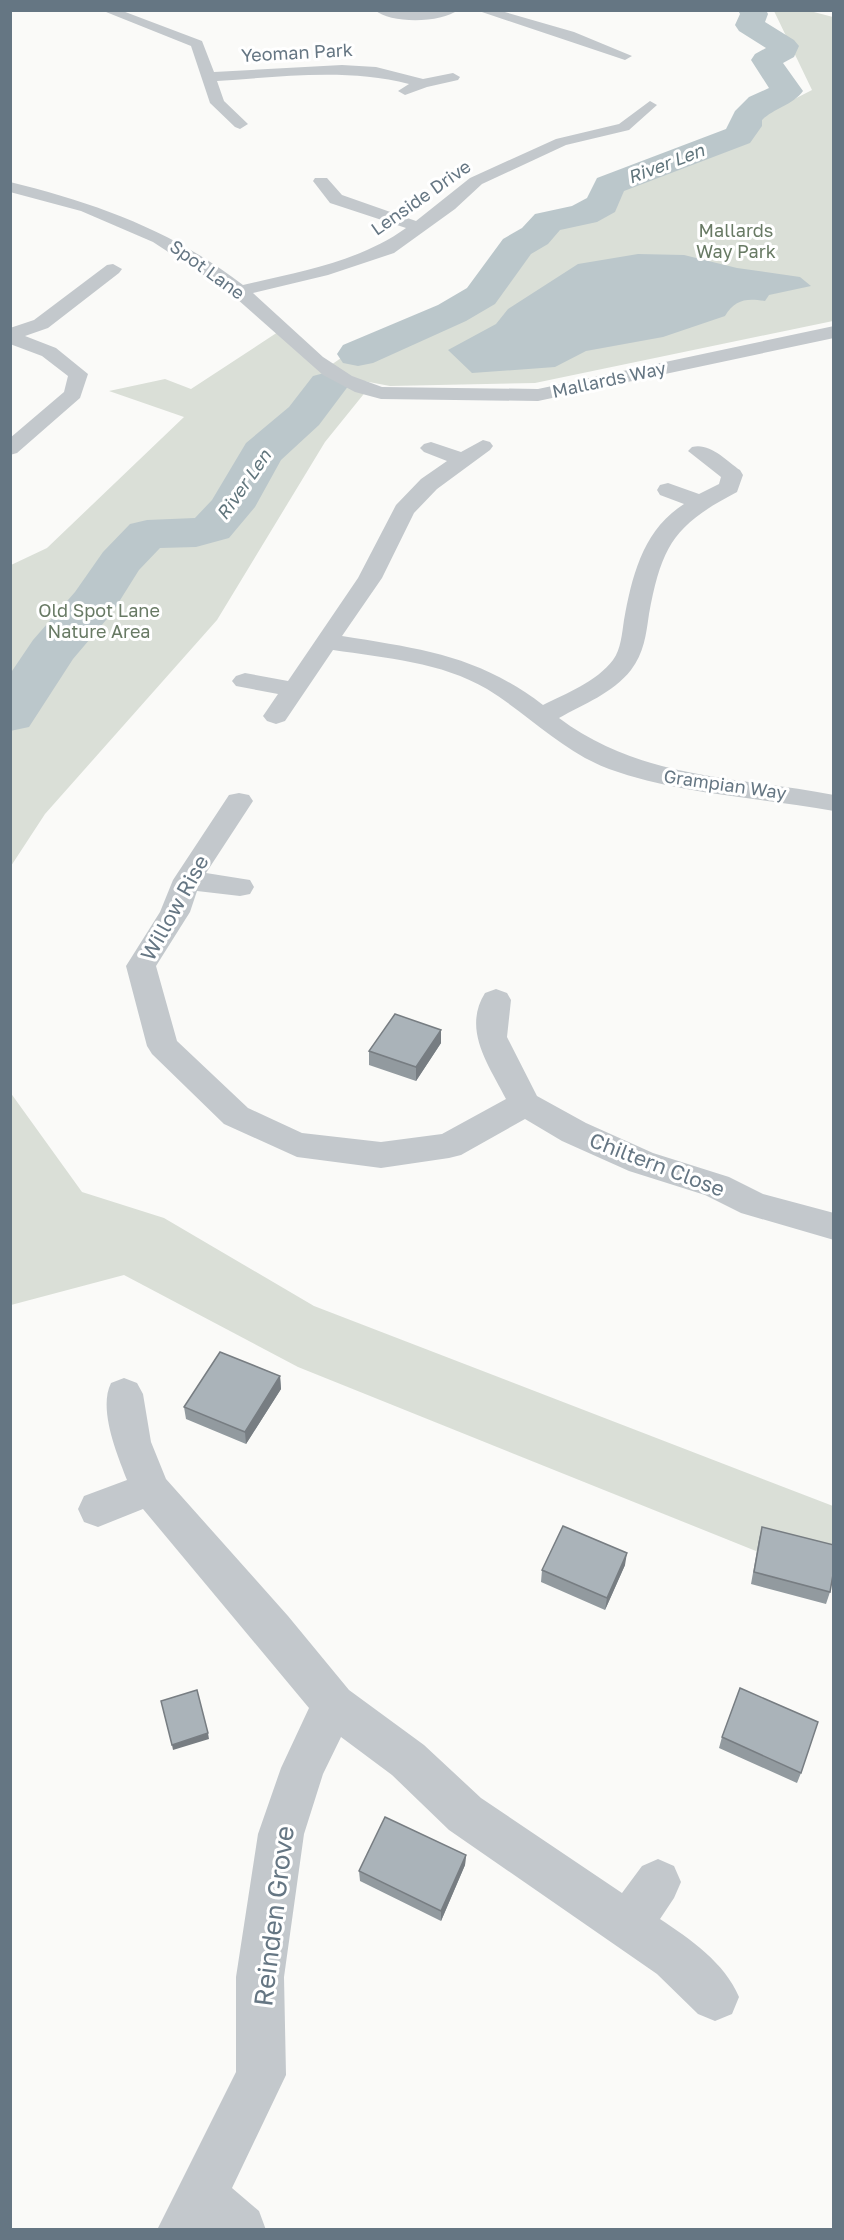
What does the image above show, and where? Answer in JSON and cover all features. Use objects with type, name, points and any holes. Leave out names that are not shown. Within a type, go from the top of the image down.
[{"type":"street","points":[[107,10],[196,44],[217,103],[235,119],[250,111]]},
{"type":"street","points":[[381,10],[408,17],[427,16],[452,10]]},
{"type":"street","points":[[482,10],[569,35],[623,60],[641,55]]},
{"type":"street","points":[[138,21],[158,16]]},
{"type":"street","name":"Yeoman Park","points":[[207,77],[342,69],[376,71],[423,83]]},
{"type":"street","name":"Yeoman Park","points":[[405,92],[423,83],[453,76]]},
{"type":"street","name":"Lenside Drive","points":[[237,292],[353,262],[388,249],[476,181],[561,142],[624,127],[650,105]]},
{"type":"street","points":[[321,181],[336,199],[419,227]]},
{"type":"street","name":"Spot Lane","points":[[10,187],[113,216],[161,238],[206,267],[337,378],[360,388],[381,393]]},
{"type":"street","points":[[10,199],[29,192]]},
{"type":"street","points":[[10,336],[40,324],[113,269]]},
{"type":"street","name":"Mallards Way","points":[[381,393],[538,395],[834,332]]},
{"type":"street","points":[[10,336],[49,352],[78,374],[73,394],[10,449]]},
{"type":"street","points":[[276,716],[292,689],[370,578],[405,510],[429,484],[483,446]]},
{"type":"street","points":[[431,448],[464,460]]},
{"type":"street","points":[[541,717],[598,686],[622,665],[632,644],[647,564],[670,526],[699,502],[729,487],[732,475],[699,451]]},
{"type":"street","points":[[668,490],[699,502]]},
{"type":"street","name":"Grampian Way","points":[[325,641],[452,665],[496,684],[568,739],[617,763],[664,778],[800,796],[834,804]]},
{"type":"street","points":[[245,681],[292,689]]},
{"type":"street","name":"Willow Rise","points":[[239,801],[187,880],[175,912],[141,966],[163,1046],[236,1116],[297,1145],[381,1155],[449,1146],[525,1104]]},
{"type":"street","points":[[187,880],[240,887]]},
{"type":"street","points":[[496,1000],[491,1037],[525,1104]]},
{"type":"street","name":"Chiltern Close","points":[[525,1104],[574,1132],[641,1162],[717,1186],[753,1204],[834,1227]]},
{"type":"street","points":[[124,1394],[132,1442],[150,1489],[266,1621],[334,1705],[408,1761],[465,1814],[674,1957],[715,1997]]},
{"type":"street","points":[[98,1509],[150,1489]]},
{"type":"street","name":"Reinden Grove","points":[[240,2229],[192,2212],[261,2075],[260,1977],[281,1834],[303,1768],[334,1705]]},
{"type":"street","points":[[627,1926],[658,1882]]},
{"type":"green space","points":[[774,11],[810,11],[833,17],[833,321],[535,383],[390,386],[353,379],[367,390],[325,442],[217,620],[45,814],[11,866],[11,565],[47,548],[184,417],[109,391],[165,379],[191,389],[281,330],[331,365],[351,351],[460,303],[477,289],[503,254],[535,222],[583,211],[593,203],[606,185],[728,139],[739,131],[742,118],[757,118],[812,90]]},
{"type":"green space","points":[[10,1092],[82,1192],[164,1218],[314,1306],[833,1506],[833,1582],[298,1367],[124,1275],[11,1305]]},
{"type":"shaded area","points":[[638,254],[684,255],[737,268],[800,277],[811,286],[769,295],[765,301],[742,301],[733,306],[725,316],[663,337],[586,351],[555,367],[472,373],[448,350],[496,324],[508,309],[578,264]]},
{"type":"building","points":[[395,1014],[441,1030],[416,1067],[369,1051]]},
{"type":"building","points":[[220,1352],[280,1376],[245,1432],[184,1407]]},
{"type":"building","points":[[563,1526],[627,1553],[607,1598],[542,1570]]},
{"type":"building","points":[[762,1527],[834,1545],[834,1569],[830,1592],[754,1572]]},
{"type":"building","points":[[740,1688],[818,1722],[801,1773],[722,1737]]},
{"type":"building","points":[[197,1690],[208,1733],[172,1745],[161,1701]]},
{"type":"building","points":[[385,1817],[466,1855],[441,1911],[359,1871]]},
{"type":"waterway","name":"River Len","points":[[358,354],[452,313],[481,296],[506,265],[516,247],[535,236],[548,222],[584,214],[602,204],[609,185],[738,136],[746,126],[746,118],[760,104],[787,91],[766,60],[783,51],[784,46],[749,25],[754,14],[752,10]]},
{"type":"waterway","name":"River Len","points":[[10,715],[52,651],[94,602],[120,562],[147,534],[196,533],[212,528],[231,507],[262,453],[304,416],[328,385]]},
{"type":"park label","name":"Mallards Way Park","points":[[736,241]]},
{"type":"park label","name":"Old Spot Lane Nature Area","points":[[99,621]]}]
